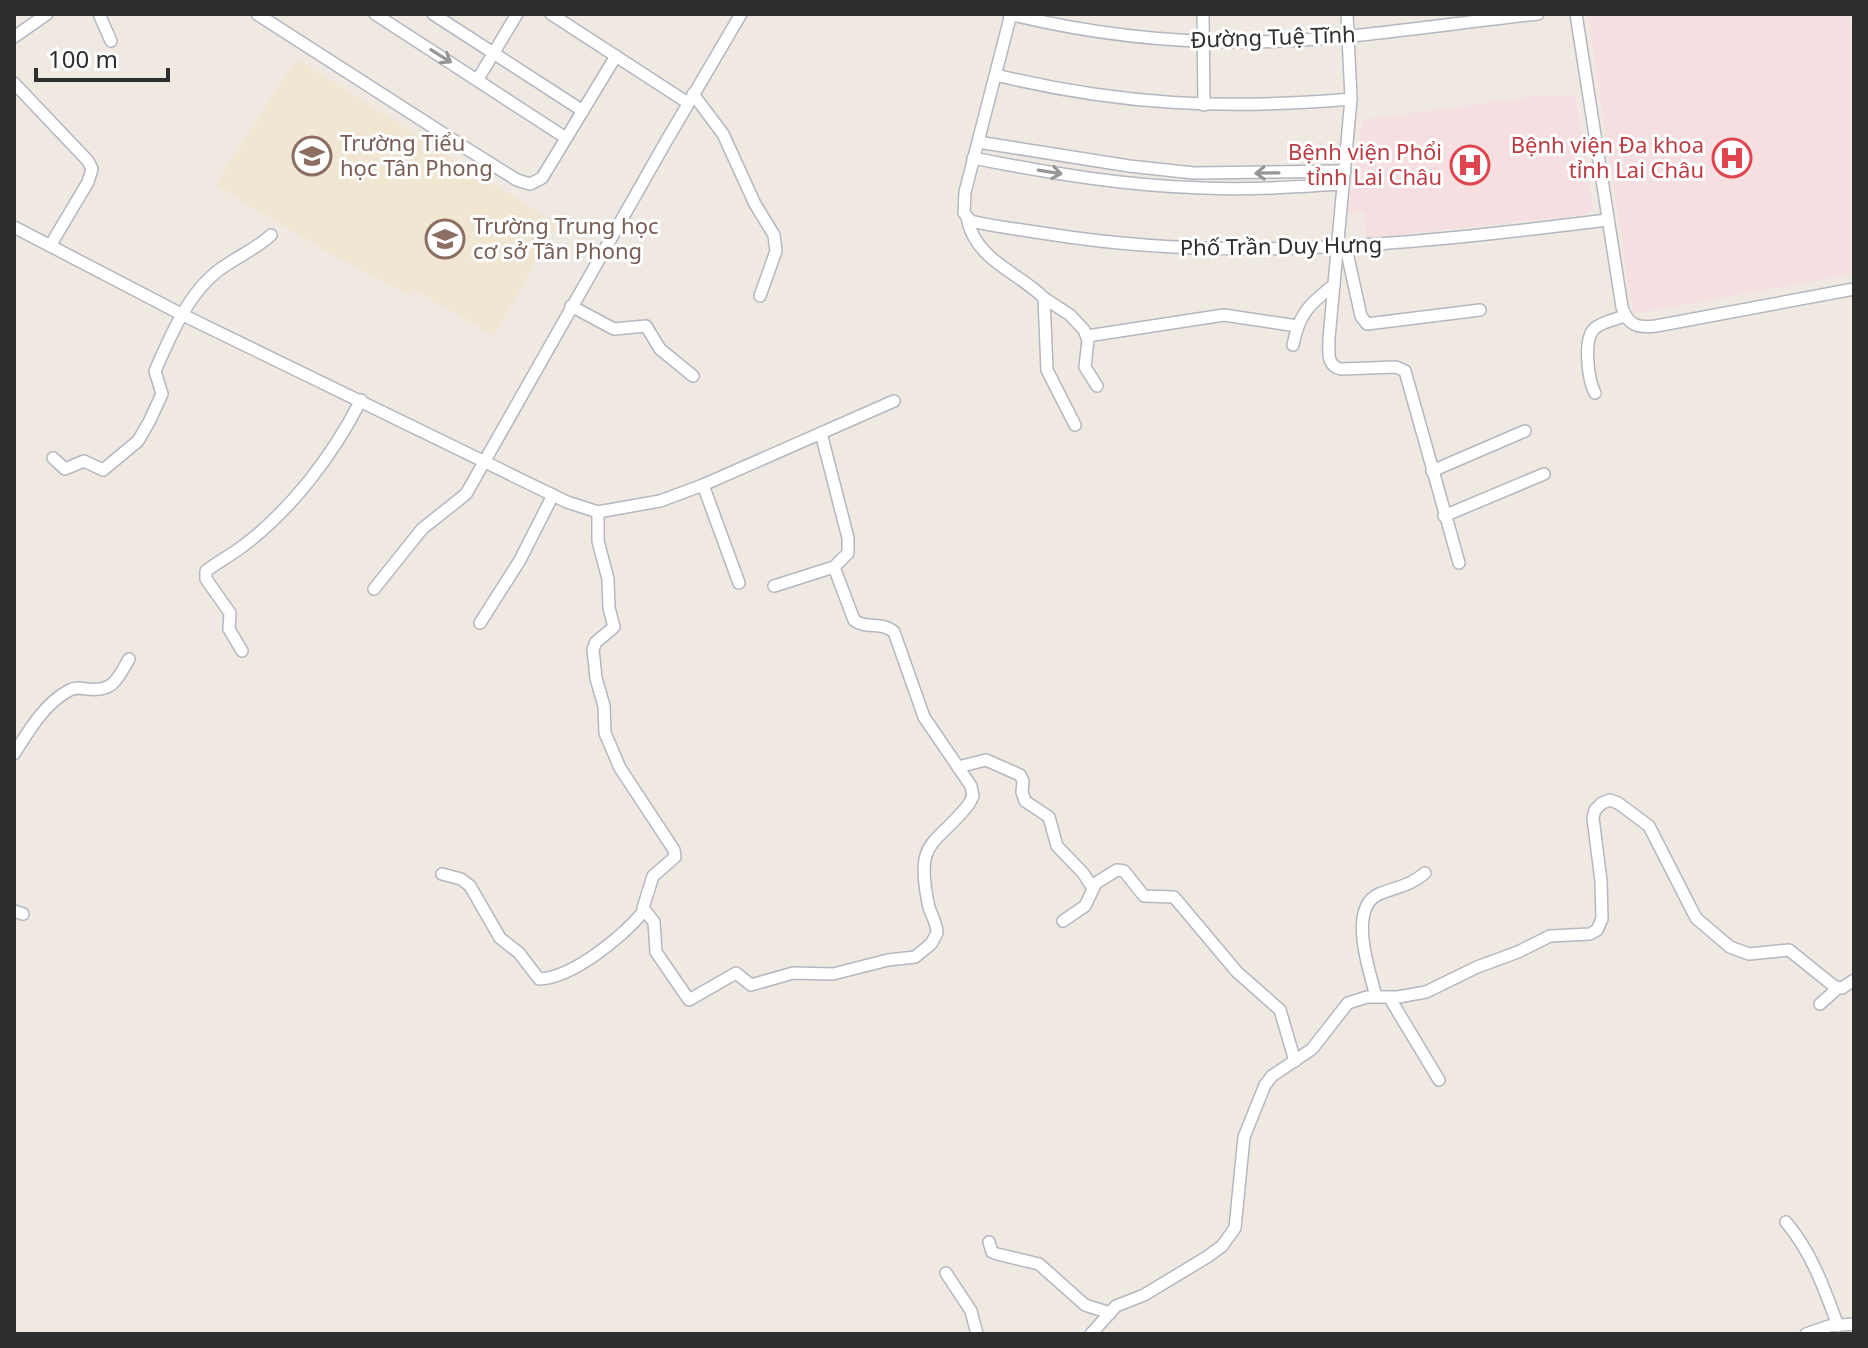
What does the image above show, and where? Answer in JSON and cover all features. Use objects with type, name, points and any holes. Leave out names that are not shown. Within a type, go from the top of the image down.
[{"type":"street","points":[[14,37],[47,14]]},
{"type":"street","points":[[99,14],[111,41]]},
{"type":"street","points":[[257,14],[464,147],[517,180],[530,184],[542,178],[616,56]]},
{"type":"street","points":[[375,14],[566,138]]},
{"type":"street","points":[[433,14],[583,111]]},
{"type":"street","points":[[478,79],[517,14]]},
{"type":"street","points":[[551,14],[690,99],[723,134],[776,243],[774,258],[760,296]]},
{"type":"street","points":[[374,589],[422,529],[440,512],[462,499],[741,14]]},
{"type":"street","points":[[1010,14],[973,158],[965,213],[974,238],[990,259],[1070,315],[1087,336],[1084,362],[1097,386]]},
{"type":"street","name":"Đường Tuệ Tĩnh","points":[[1010,14],[1112,34],[1204,42],[1348,36],[1538,14]]},
{"type":"street","points":[[1203,14],[1204,105]]},
{"type":"street","points":[[1347,14],[1351,99],[1343,184],[1342,248],[1334,285],[1329,338],[1332,366],[1341,369],[1403,368],[1459,563]]},
{"type":"street","points":[[1576,14],[1607,220],[1627,319],[1635,326],[1656,326],[1854,289]]},
{"type":"street","points":[[996,75],[1082,94],[1157,103],[1301,103],[1351,99]]},
{"type":"street","points":[[14,83],[88,161],[92,169],[88,182],[50,246]]},
{"type":"street","points":[[978,142],[1158,169],[1239,174],[1345,171]]},
{"type":"street","points":[[973,158],[1158,186],[1236,189],[1343,184]]},
{"type":"street","points":[[1158,169],[1158,186]]},
{"type":"street","name":"Phố Trần Duy Hưng","points":[[965,213],[997,226],[1136,246],[1207,249],[1342,248],[1607,220]]},
{"type":"street","points":[[14,227],[183,315],[578,507],[598,512],[650,504],[703,485],[894,401]]},
{"type":"street","points":[[53,458],[65,469],[84,461],[103,470],[138,441],[160,402],[162,390],[155,371],[183,315],[212,276],[254,250],[271,235]]},
{"type":"street","points":[[1342,248],[1364,323],[1371,325],[1480,310]]},
{"type":"street","points":[[1293,345],[1297,326],[1307,309],[1334,285]]},
{"type":"street","points":[[1044,298],[1047,370],[1075,425]]},
{"type":"street","points":[[571,306],[614,329],[646,326],[660,349],[693,376]]},
{"type":"street","points":[[1087,336],[1224,315],[1297,326]]},
{"type":"street","points":[[1595,393],[1589,374],[1590,336],[1598,326],[1627,319]]},
{"type":"street","points":[[242,651],[229,629],[230,613],[206,579],[206,571],[244,545],[297,494],[338,442],[361,400]]},
{"type":"street","points":[[1432,471],[1525,431]]},
{"type":"street","points":[[774,586],[834,567],[846,558],[848,538],[821,433]]},
{"type":"street","points":[[1444,516],[1544,474]]},
{"type":"street","points":[[703,485],[739,583]]},
{"type":"street","points":[[480,623],[524,553],[553,495]]},
{"type":"street","points":[[598,512],[598,541],[608,579],[609,608],[614,627],[596,642],[593,649],[596,678],[604,706],[605,733],[620,768],[675,854],[653,876],[643,902],[644,911],[654,922],[656,952],[689,1000],[736,973],[751,985],[793,973],[833,974],[888,960],[915,957],[931,944],[938,930],[927,902],[924,855],[929,845],[965,809],[973,796],[969,781],[924,717],[894,632],[887,627],[861,625],[854,620],[834,567]]},
{"type":"street","points":[[14,754],[33,725],[64,694],[76,688],[108,688],[129,659]]},
{"type":"street","points":[[958,767],[986,760],[1023,779],[1025,801],[1047,815],[1057,846],[1092,887],[1091,897],[1085,906],[1063,921]]},
{"type":"street","points":[[1091,1334],[1124,1301],[1144,1295],[1207,1257],[1230,1236],[1235,1228],[1246,1130],[1265,1085],[1312,1049],[1348,1003],[1376,996],[1408,996],[1438,988],[1477,967],[1550,936],[1590,934],[1597,930],[1602,919],[1601,881],[1593,814],[1598,806],[1610,800],[1649,826],[1696,918],[1730,947],[1749,954],[1789,950],[1826,982],[1838,988]]},
{"type":"street","points":[[1092,887],[1121,869],[1144,896],[1168,896],[1178,900],[1222,956],[1280,1010],[1295,1061]]},
{"type":"street","points":[[1376,996],[1362,944],[1367,908],[1377,894],[1412,884],[1425,873]]},
{"type":"street","points":[[442,874],[461,879],[470,886],[495,931],[519,953],[539,979],[553,977],[581,964],[644,911]]},
{"type":"street","points":[[1820,1004],[1838,988],[1854,980]]},
{"type":"street","points":[[1389,997],[1439,1080]]},
{"type":"street","points":[[1786,1222],[1801,1240],[1821,1279],[1832,1329]]},
{"type":"street","points":[[989,1242],[992,1252],[1039,1264],[1085,1305],[1110,1313]]},
{"type":"street","points":[[946,1273],[971,1311],[977,1334]]},
{"type":"street","points":[[1806,1334],[1854,1324]]},
{"type":"shaded area","name":"Bệnh viện Đa khoa tỉnh Lai Châu","points":[[1588,14],[1848,14],[1854,41],[1854,274],[1633,314]]},
{"type":"shaded area","points":[[297,59],[557,224],[494,336],[415,290],[411,296],[331,254],[215,185]]},
{"type":"shaded area","name":"Bệnh viện Phổi tỉnh Lai Châu","points":[[1542,95],[1575,96],[1593,210],[1583,215],[1367,238],[1364,212],[1347,213],[1363,120]]},
{"type":"place","name":"Trường Tiểu học Tân Phong","points":[[312,156]]},
{"type":"place","name":"Bệnh viện Đa khoa tỉnh Lai Châu","points":[[1732,158]]},
{"type":"place","name":"Bệnh viện Phổi tỉnh Lai Châu","points":[[1470,165]]},
{"type":"place","name":"Trường Trung học cơ sở Tân Phong","points":[[445,239]]}]
